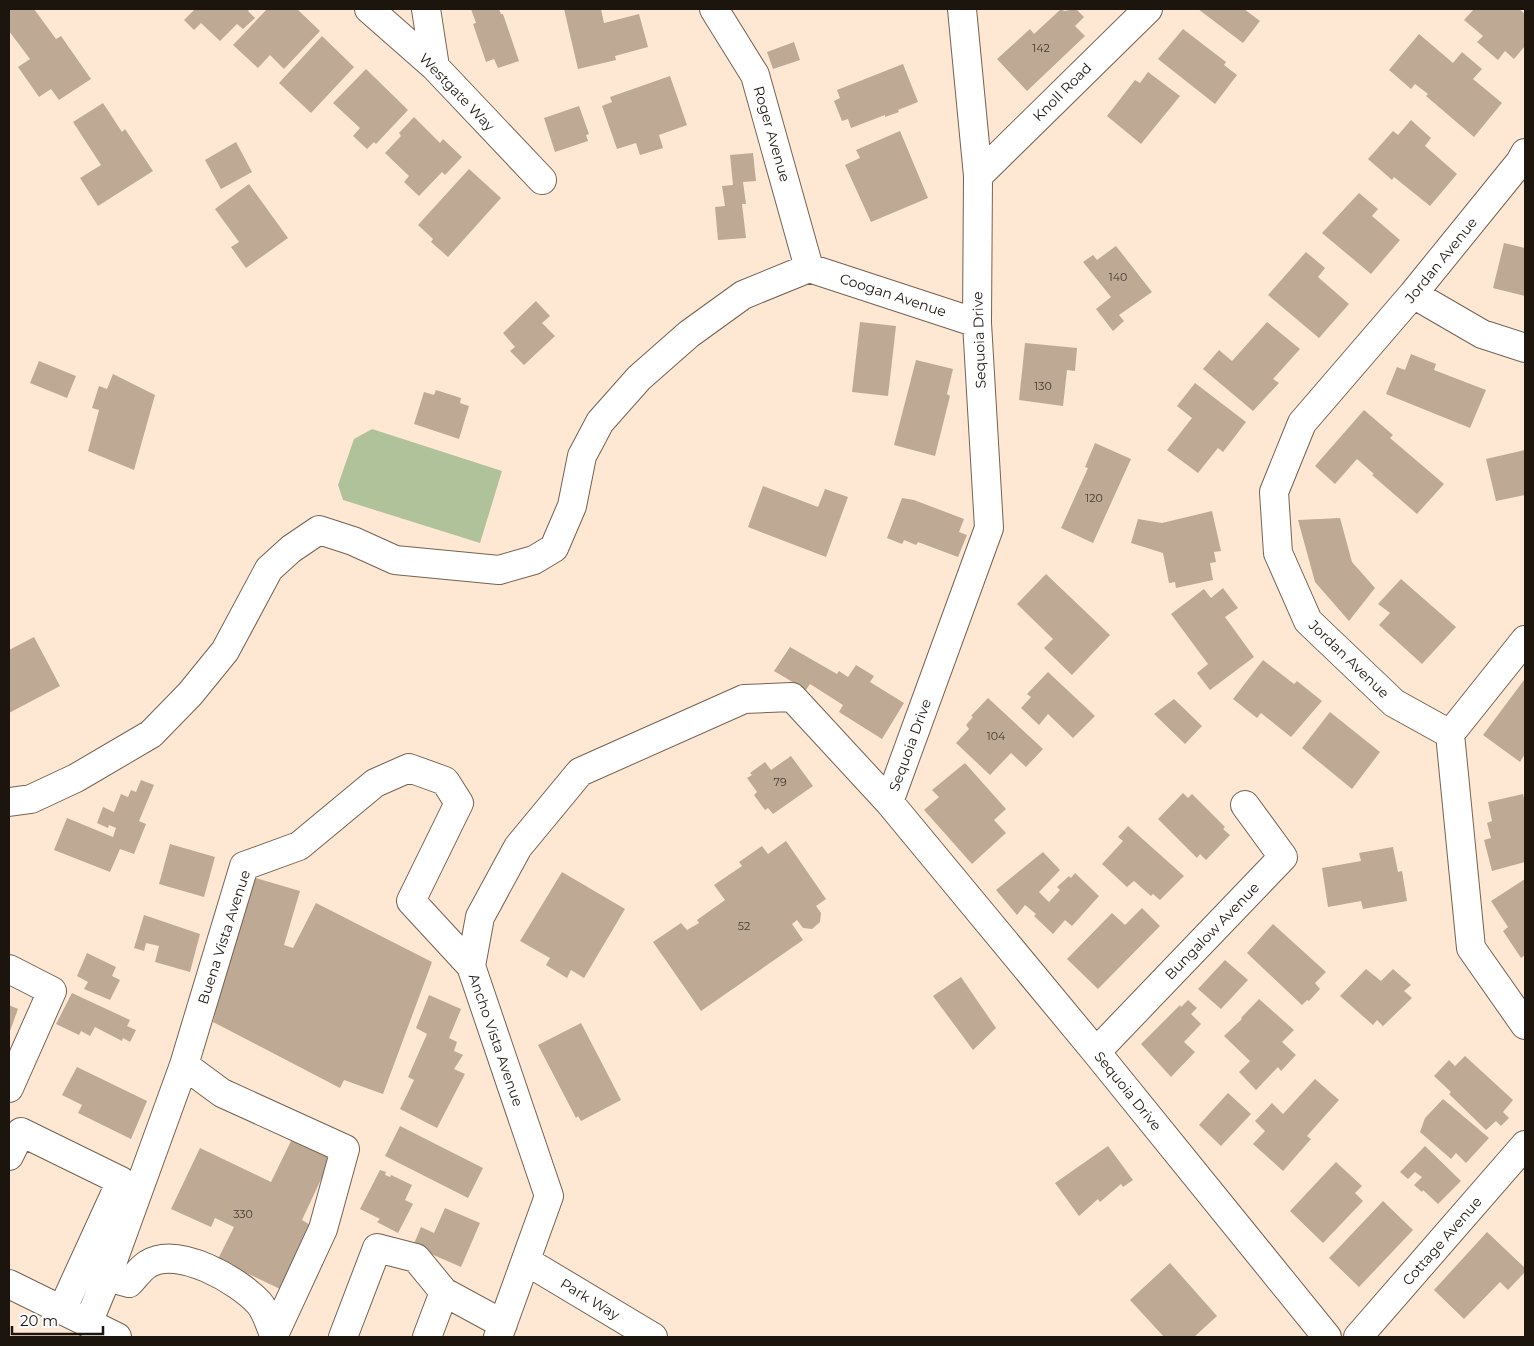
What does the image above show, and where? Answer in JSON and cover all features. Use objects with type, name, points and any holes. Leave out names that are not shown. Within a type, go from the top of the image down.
[{"type":"street","name":"Westgate Way","points":[[368,9],[435,67],[542,180]]},
{"type":"street","points":[[426,9],[435,67]]},
{"type":"street","name":"Roger Avenue","points":[[714,9],[755,75],[809,268]]},
{"type":"street","name":"Sequoia Drive","points":[[962,9],[978,176],[977,323],[989,528],[889,802],[1096,1052],[1327,1337]]},
{"type":"street","name":"Knoll Road","points":[[978,176],[1148,9]]},
{"type":"street","name":"Jordan Avenue","points":[[1450,734],[1394,703],[1308,621],[1278,553],[1274,492],[1302,423],[1413,294],[1520,162],[1525,153]]},
{"type":"street","points":[[9,802],[31,798],[76,778],[151,734],[190,694],[224,651],[270,570],[291,548],[319,530],[353,541],[394,560],[447,567],[499,570],[534,560],[554,548],[572,506],[582,456],[600,422],[638,378],[689,334],[743,294],[809,268]]},
{"type":"street","name":"Coogan Avenue","points":[[809,268],[977,323]]},
{"type":"street","points":[[1413,294],[1482,334],[1525,348]]},
{"type":"street","points":[[1525,640],[1450,734],[1471,948],[1525,1025]]},
{"type":"street","name":"Ancho Vista Avenue","points":[[501,1330],[549,1196],[471,966],[480,918],[518,847],[580,772],[744,699],[792,697],[889,802]]},
{"type":"street","name":"Buena Vista Avenue","points":[[88,1323],[107,1277],[184,1065],[244,866],[299,846],[375,783],[409,768],[445,782],[459,803],[411,901],[471,966]]},
{"type":"street","name":"Bungalow Avenue","points":[[1096,1052],[1283,857],[1245,805]]},
{"type":"street","points":[[9,969],[52,991],[9,1088]]},
{"type":"street","points":[[184,1065],[222,1093],[344,1149],[323,1229],[273,1336]]},
{"type":"street","points":[[9,1156],[21,1132],[121,1181],[62,1310]]},
{"type":"street","name":"Cottage Avenue","points":[[1358,1337],[1525,1145]]},
{"type":"street","points":[[343,1337],[377,1248],[416,1258],[444,1292],[501,1330]]},
{"type":"street","points":[[107,1277],[129,1283],[149,1263],[172,1258],[208,1268],[238,1284],[261,1305],[273,1336]]},
{"type":"street","name":"Park Way","points":[[526,1261],[653,1337]]},
{"type":"street","points":[[9,1284],[117,1337]]},
{"type":"street","points":[[427,1337],[444,1292]]},
{"type":"green space","points":[[372,429],[502,471],[480,543],[343,500],[338,485],[354,439]]},
{"type":"building","points":[[9,9],[34,9],[56,39],[61,36],[91,79],[59,100],[51,89],[39,97],[18,67],[30,59],[9,31]]},
{"type":"building","points":[[195,9],[250,9],[248,11],[255,18],[243,29],[237,24],[220,41],[201,23],[194,30],[184,20]]},
{"type":"building","points":[[267,9],[297,9],[320,31],[284,69],[270,55],[258,68],[233,45]]},
{"type":"building","points":[[471,9],[499,9],[501,14],[503,14],[519,61],[498,68],[494,59],[486,62],[473,24],[476,23]]},
{"type":"building","points":[[564,9],[601,9],[604,23],[639,14],[648,47],[615,56],[616,60],[578,69]]},
{"type":"building","points":[[1061,9],[1064,11],[1076,9],[1084,17],[1075,26],[1085,36],[1027,91],[997,59],[1030,29],[1034,34]]},
{"type":"building","points":[[1198,9],[1244,9],[1260,21],[1243,43]]},
{"type":"building","points":[[1474,9],[1519,9],[1525,14],[1525,46],[1514,59],[1505,51],[1498,60],[1477,42],[1483,36],[1464,20]]},
{"type":"building","points":[[1183,29],[1226,62],[1224,65],[1237,75],[1215,104],[1158,59]]},
{"type":"building","points":[[1419,34],[1453,63],[1462,52],[1482,69],[1473,79],[1502,103],[1474,137],[1426,96],[1428,94],[1415,84],[1411,89],[1389,70]]},
{"type":"building","points":[[322,36],[354,67],[311,113],[279,83]]},
{"type":"building","points":[[794,42],[800,60],[773,69],[767,52]]},
{"type":"building","points":[[903,64],[918,102],[898,110],[899,112],[885,117],[885,115],[851,128],[848,119],[842,121],[834,101],[840,98],[837,90]]},
{"type":"building","points":[[366,69],[408,110],[376,144],[374,142],[367,149],[353,136],[360,128],[333,103]]},
{"type":"building","points":[[1148,72],[1180,96],[1141,144],[1107,116],[1135,80],[1140,83]]},
{"type":"building","points":[[670,76],[687,125],[659,135],[663,148],[640,155],[636,143],[617,149],[602,106],[612,102],[610,97]]},
{"type":"building","points":[[103,103],[122,132],[125,129],[153,171],[98,206],[80,178],[101,165],[73,122]]},
{"type":"building","points":[[579,106],[589,134],[586,135],[588,141],[555,152],[544,118]]},
{"type":"building","points":[[414,117],[440,143],[443,139],[462,157],[445,175],[442,172],[419,196],[404,182],[409,176],[385,153],[401,136],[399,133]]},
{"type":"building","points":[[1411,120],[1431,138],[1425,146],[1457,174],[1430,206],[1394,177],[1392,180],[1368,159],[1393,131],[1398,135]]},
{"type":"building","points":[[900,131],[928,198],[871,222],[845,165],[860,158],[856,150]]},
{"type":"building","points":[[236,142],[252,172],[221,189],[205,160]]},
{"type":"building","points":[[753,153],[756,181],[743,182],[746,204],[742,204],[746,238],[718,240],[715,207],[725,206],[722,186],[733,185],[730,155]]},
{"type":"building","points":[[469,169],[501,198],[448,257],[431,242],[433,239],[418,225]]},
{"type":"building","points":[[249,184],[288,238],[246,268],[231,247],[239,242],[215,209]]},
{"type":"building","points":[[1359,193],[1378,209],[1372,216],[1400,240],[1371,274],[1322,233]]},
{"type":"building","points":[[1504,243],[1525,248],[1525,296],[1493,288]]},
{"type":"building","points":[[1116,246],[1152,292],[1119,315],[1124,321],[1113,331],[1096,309],[1111,297],[1083,262],[1093,255],[1097,260]]},
{"type":"building","points":[[1306,252],[1325,268],[1318,277],[1349,304],[1319,338],[1268,295]]},
{"type":"building","points":[[536,301],[550,316],[542,323],[555,336],[524,365],[510,351],[515,347],[503,333]]},
{"type":"building","points":[[860,322],[896,326],[888,396],[852,392]]},
{"type":"building","points":[[1267,322],[1300,349],[1273,379],[1279,383],[1253,411],[1203,369],[1219,350],[1232,361]]},
{"type":"building","points":[[1025,343],[1077,348],[1075,371],[1067,370],[1063,406],[1019,400]]},
{"type":"building","points":[[1411,354],[1436,364],[1434,370],[1486,390],[1470,428],[1386,394],[1397,367],[1405,370]]},
{"type":"building","points":[[916,360],[953,369],[947,394],[950,396],[935,456],[894,445]]},
{"type":"building","points":[[39,361],[76,376],[67,398],[30,383]]},
{"type":"building","points":[[113,374],[155,395],[134,470],[88,451],[99,410],[92,408],[99,386],[107,389]]},
{"type":"building","points":[[1195,383],[1246,422],[1223,452],[1218,448],[1198,473],[1167,450],[1192,418],[1177,406]]},
{"type":"building","points":[[436,390],[461,398],[460,403],[469,406],[459,439],[414,424],[424,392],[434,395]]},
{"type":"building","points":[[1364,410],[1393,435],[1390,438],[1444,484],[1417,514],[1372,475],[1374,474],[1357,459],[1335,484],[1315,466]]},
{"type":"building","points":[[1095,443],[1131,459],[1093,543],[1061,528],[1088,468],[1085,467]]},
{"type":"building","points":[[1525,450],[1525,495],[1496,501],[1486,459]]},
{"type":"building","points":[[763,486],[818,507],[825,489],[848,497],[826,557],[748,527]]},
{"type":"building","points":[[902,498],[914,500],[964,519],[959,532],[967,535],[958,557],[918,542],[916,545],[904,540],[902,544],[887,538]]},
{"type":"building","points":[[1212,511],[1221,551],[1214,552],[1216,562],[1210,563],[1213,580],[1176,588],[1175,582],[1169,583],[1163,553],[1131,543],[1138,519],[1162,523]]},
{"type":"building","points":[[1340,518],[1352,562],[1375,588],[1349,621],[1315,582],[1298,520]]},
{"type":"building","points":[[1046,574],[1110,635],[1072,675],[1044,648],[1053,639],[1017,604]]},
{"type":"building","points":[[1401,579],[1456,627],[1422,664],[1379,625],[1390,613],[1378,604]]},
{"type":"building","points":[[1223,588],[1238,608],[1225,617],[1254,657],[1210,690],[1197,673],[1208,664],[1171,614],[1204,589],[1211,598]]},
{"type":"building","points":[[34,637],[60,686],[9,713],[9,650]]},
{"type":"building","points":[[790,647],[837,674],[839,671],[848,677],[856,665],[874,676],[870,682],[904,703],[882,739],[839,712],[843,705],[810,684],[806,690],[774,671]]},
{"type":"building","points":[[1263,660],[1294,684],[1297,681],[1322,701],[1291,737],[1261,713],[1257,718],[1233,699]]},
{"type":"building","points":[[1048,672],[1095,716],[1073,738],[1048,714],[1039,725],[1021,708],[1031,697],[1027,694]]},
{"type":"building","points":[[1524,680],[1525,754],[1520,762],[1483,735]]},
{"type":"building","points":[[988,698],[1043,749],[1026,767],[1011,753],[990,775],[956,743],[969,729],[966,725],[973,717],[971,716]]},
{"type":"building","points":[[1174,699],[1202,726],[1185,744],[1154,714]]},
{"type":"building","points":[[1330,712],[1380,752],[1352,789],[1302,748]]},
{"type":"building","points":[[791,756],[813,786],[773,814],[768,808],[765,810],[754,795],[757,792],[747,778],[752,775],[750,773],[765,762],[771,770]]},
{"type":"building","points":[[965,763],[1006,809],[994,820],[1006,833],[972,864],[924,810],[939,797],[932,790]]},
{"type":"building","points":[[141,780],[154,785],[139,821],[146,824],[134,854],[120,849],[110,872],[54,850],[67,818],[113,837],[116,828],[109,825],[108,828],[97,823],[103,807],[114,812],[121,794],[128,797],[131,790],[136,792]]},
{"type":"building","points":[[1183,793],[1188,798],[1192,794],[1225,827],[1223,829],[1230,835],[1206,860],[1200,854],[1197,858],[1158,819]]},
{"type":"building","points":[[1523,794],[1525,803],[1525,862],[1492,871],[1484,840],[1491,838],[1487,823],[1492,821],[1488,802]]},
{"type":"building","points":[[1128,826],[1184,876],[1160,900],[1153,894],[1151,896],[1134,881],[1127,887],[1102,864],[1123,841],[1118,837]]},
{"type":"building","points":[[786,841],[826,899],[816,906],[821,913],[820,922],[812,929],[803,928],[797,920],[792,924],[803,940],[701,1011],[653,942],[681,923],[687,930],[699,923],[697,920],[725,900],[714,885],[742,866],[739,862],[762,846],[768,854]]},
{"type":"building","points":[[170,844],[215,857],[204,897],[159,884]]},
{"type":"building","points":[[1393,847],[1398,872],[1402,871],[1407,901],[1363,909],[1361,901],[1328,907],[1322,868],[1361,861],[1359,853]]},
{"type":"building","points":[[1043,852],[1060,870],[1039,892],[1049,902],[1060,890],[1057,887],[1075,873],[1099,896],[1072,926],[1065,920],[1053,934],[1034,916],[1036,914],[1025,905],[1017,915],[996,890]]},
{"type":"building","points":[[562,872],[625,909],[584,978],[571,970],[567,978],[546,965],[550,958],[520,941]]},
{"type":"building","points":[[249,876],[300,891],[284,945],[293,948],[316,903],[432,962],[383,1094],[344,1080],[340,1088],[213,1022]]},
{"type":"building","points":[[1525,879],[1525,955],[1521,958],[1503,931],[1508,927],[1491,901]]},
{"type":"building","points":[[1142,908],[1160,926],[1098,989],[1067,959],[1112,913],[1125,925]]},
{"type":"building","points":[[144,915],[200,934],[190,972],[155,962],[159,946],[146,943],[144,951],[134,948]]},
{"type":"building","points":[[1273,924],[1326,972],[1315,983],[1320,989],[1309,1001],[1307,1000],[1302,1005],[1247,953]]},
{"type":"building","points":[[87,953],[116,967],[112,976],[120,980],[110,1000],[84,989],[88,982],[77,976]]},
{"type":"building","points":[[1225,960],[1248,980],[1221,1009],[1198,989]]},
{"type":"building","points":[[1366,969],[1381,981],[1393,969],[1411,985],[1404,991],[1412,998],[1383,1026],[1377,1020],[1373,1025],[1340,996]]},
{"type":"building","points":[[961,977],[996,1028],[973,1050],[933,996]]},
{"type":"building","points":[[72,993],[130,1020],[127,1026],[136,1030],[130,1042],[123,1038],[122,1041],[95,1027],[90,1036],[81,1031],[79,1035],[56,1024]]},
{"type":"building","points":[[429,995],[461,1009],[449,1038],[457,1042],[454,1051],[463,1055],[454,1069],[465,1074],[437,1128],[400,1109],[414,1080],[408,1077],[427,1034],[416,1028]]},
{"type":"building","points":[[1259,999],[1294,1030],[1282,1042],[1296,1055],[1281,1071],[1278,1067],[1256,1090],[1239,1072],[1250,1061],[1224,1036]]},
{"type":"building","points":[[1188,1000],[1197,1008],[1191,1014],[1201,1024],[1184,1042],[1195,1052],[1171,1077],[1141,1044],[1180,1005],[1181,1007]]},
{"type":"building","points":[[9,1005],[18,1009],[9,1034]]},
{"type":"building","points":[[581,1023],[621,1100],[581,1121],[578,1116],[576,1118],[538,1045]]},
{"type":"building","points":[[1465,1056],[1513,1100],[1503,1112],[1509,1118],[1501,1126],[1496,1121],[1486,1130],[1449,1094],[1451,1092],[1434,1076],[1449,1060],[1455,1066]]},
{"type":"building","points":[[77,1067],[147,1101],[131,1139],[78,1113],[82,1105],[62,1095]]},
{"type":"building","points":[[1315,1079],[1339,1100],[1307,1136],[1311,1139],[1283,1171],[1253,1144],[1265,1131],[1255,1121],[1272,1103],[1283,1114]]},
{"type":"building","points":[[1228,1093],[1251,1114],[1221,1146],[1199,1125]]},
{"type":"building","points":[[1443,1099],[1489,1138],[1466,1163],[1456,1153],[1451,1159],[1420,1132],[1425,1118]]},
{"type":"building","points":[[400,1126],[483,1168],[468,1198],[385,1156]]},
{"type":"building","points":[[292,1139],[331,1158],[302,1220],[312,1226],[282,1290],[218,1259],[234,1227],[215,1218],[211,1227],[171,1209],[200,1148],[271,1182]]},
{"type":"building","points":[[1108,1146],[1133,1180],[1123,1187],[1121,1184],[1100,1202],[1098,1199],[1079,1216],[1055,1183]]},
{"type":"building","points":[[1425,1146],[1461,1181],[1438,1204],[1423,1190],[1422,1192],[1414,1185],[1422,1177],[1415,1172],[1408,1179],[1400,1172]]},
{"type":"building","points":[[1336,1162],[1362,1186],[1355,1193],[1363,1201],[1323,1243],[1290,1211]]},
{"type":"building","points":[[380,1170],[386,1172],[385,1175],[390,1177],[391,1175],[412,1185],[405,1200],[413,1204],[398,1233],[377,1222],[380,1219],[360,1209]]},
{"type":"building","points":[[1383,1201],[1413,1230],[1359,1287],[1329,1258]]},
{"type":"building","points":[[445,1208],[480,1223],[461,1267],[413,1246],[421,1227],[434,1233]]},
{"type":"building","points":[[1487,1232],[1525,1268],[1525,1272],[1508,1290],[1500,1282],[1464,1319],[1434,1290]]},
{"type":"building","points":[[1170,1263],[1217,1316],[1194,1337],[1164,1337],[1130,1300]]}]
